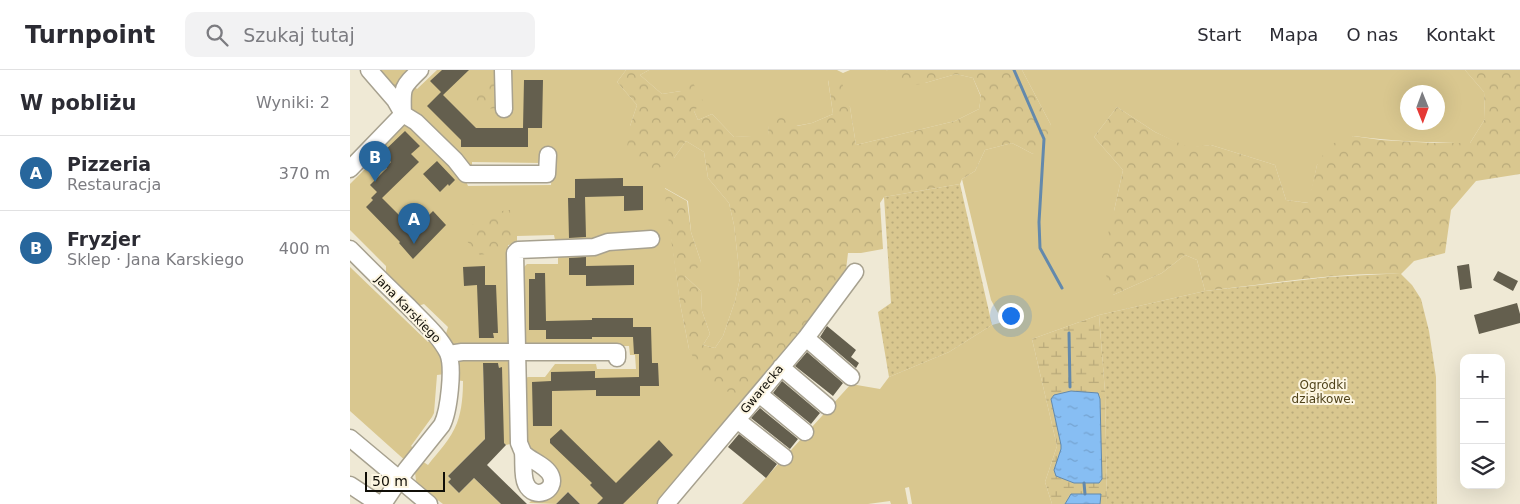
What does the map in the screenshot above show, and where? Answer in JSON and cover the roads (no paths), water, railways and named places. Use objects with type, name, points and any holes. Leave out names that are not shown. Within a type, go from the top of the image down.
[{"type":"street","points":[[369,70],[395,100],[403,114],[416,122],[455,160],[466,174],[547,174],[548,155]]},
{"type":"street","points":[[350,169],[403,114],[402,100],[406,82],[420,70]]},
{"type":"street","points":[[503,70],[504,109]]},
{"type":"street","points":[[524,453],[519,443],[515,253],[518,250],[594,247],[608,242],[651,239]]},
{"type":"street","name":"Jana Karskiego","points":[[350,249],[435,334],[448,354],[450,388],[446,418],[442,426],[406,470],[383,504]]},
{"type":"street","name":"Gwarecka","points":[[666,504],[806,338],[855,272]]},
{"type":"street","points":[[806,338],[851,377]]},
{"type":"street","points":[[448,354],[462,352],[617,352],[617,358]]},
{"type":"street","points":[[781,367],[827,406]]},
{"type":"street","points":[[759,394],[805,432]]},
{"type":"street","points":[[737,420],[784,457]]},
{"type":"street","points":[[350,438],[429,504]]},
{"type":"street","points":[[350,485],[379,504]]},
{"type":"water","points":[[1071,391],[1098,393],[1100,399],[1102,479],[1099,483],[1074,483],[1056,476],[1054,470],[1061,445],[1051,399],[1054,395]]},
{"type":"water","points":[[1071,494],[1101,494],[1100,504],[1065,504]]},
{"type":"waterway","points":[[1014,70],[1044,139],[1039,222],[1040,248],[1062,288]]},
{"type":"waterway","points":[[1069,333],[1070,387]]},
{"type":"waterway","points":[[1084,483],[1085,494]]},
{"type":"place","name":"Fryzjer","points":[[375,182]]},
{"type":"place","name":"Pizzeria","points":[[414,244]]},
{"type":"park label","name":"Ogródki działkowe.","points":[[1323,392]]}]
